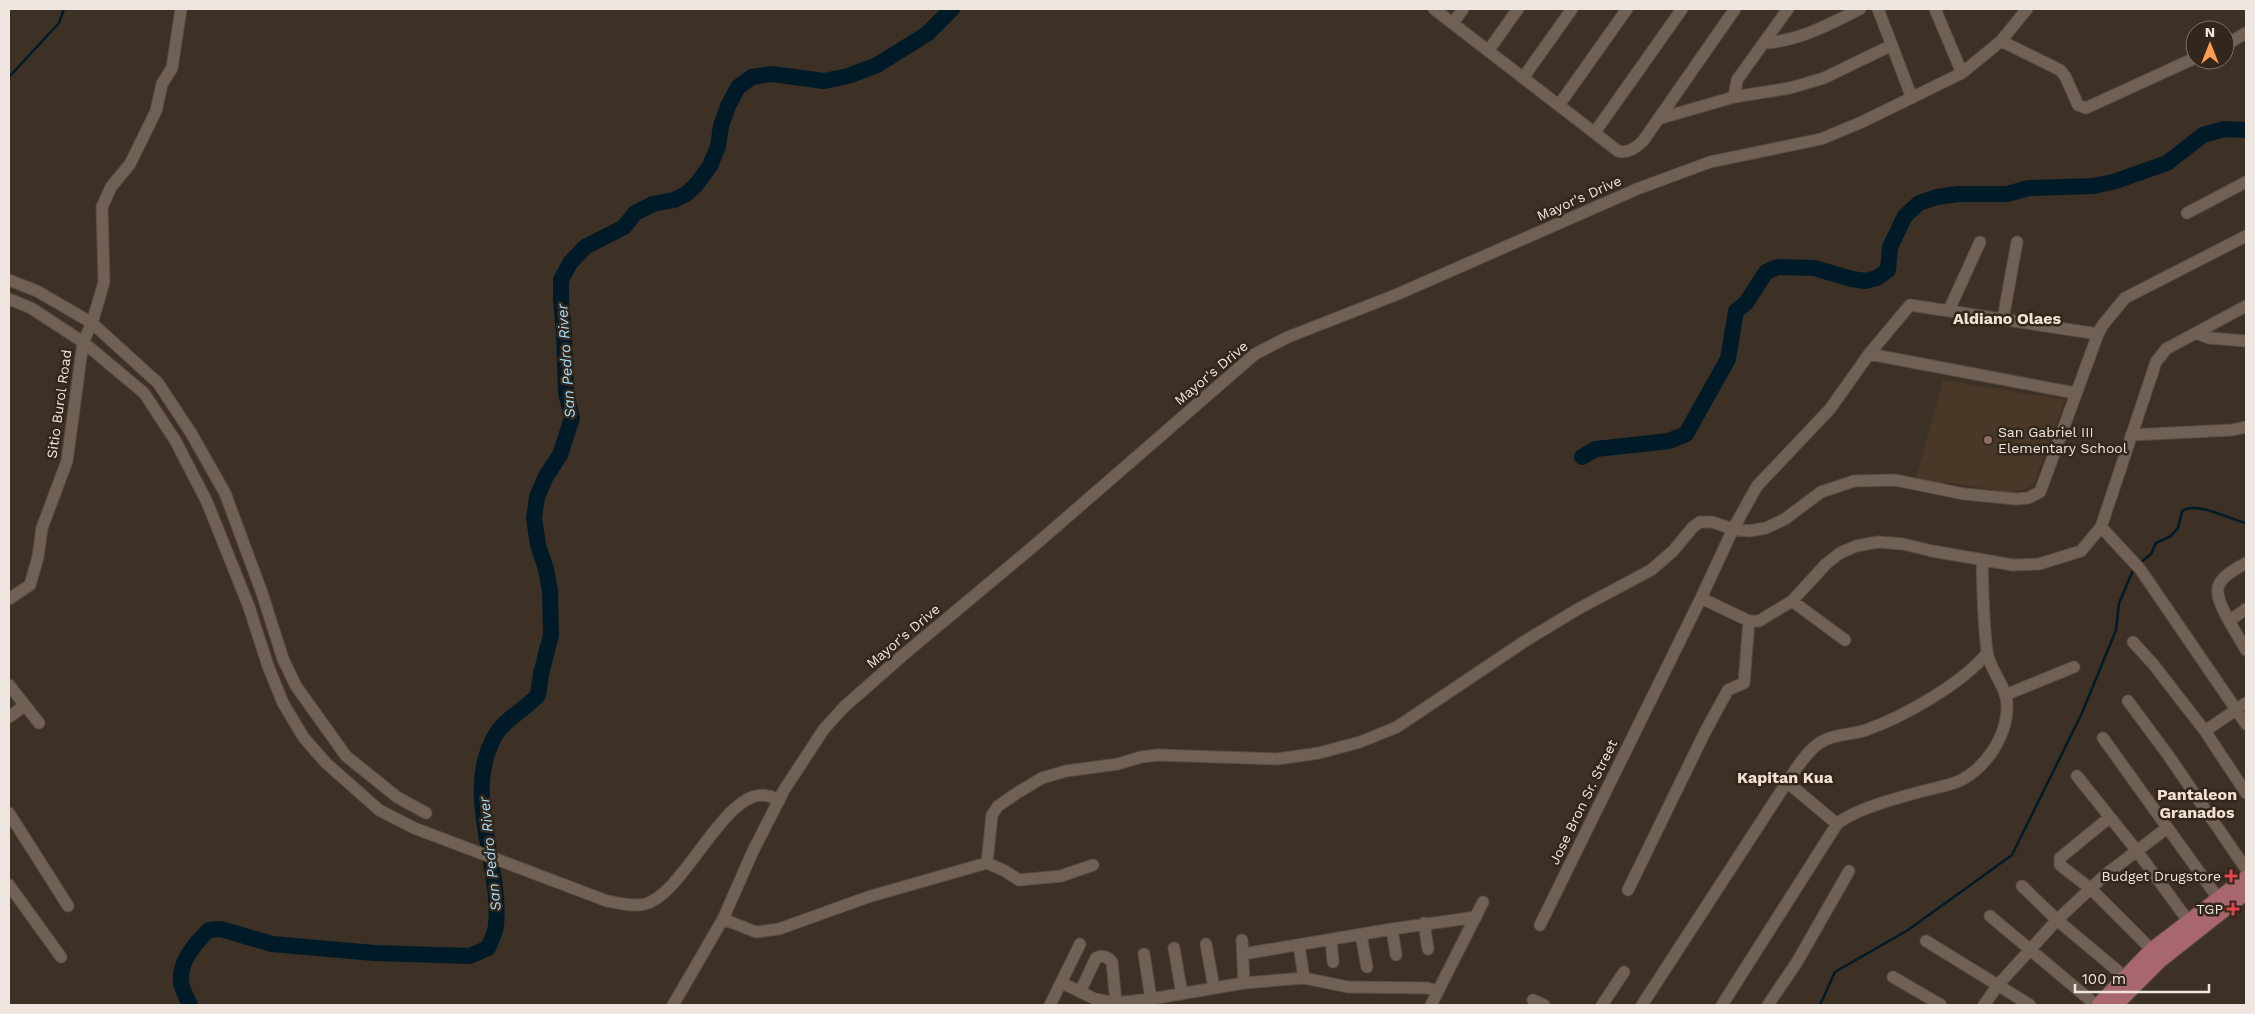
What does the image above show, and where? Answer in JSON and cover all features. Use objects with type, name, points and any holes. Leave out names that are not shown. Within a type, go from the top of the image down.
[{"type":"main road","points":[[2100,1005],[2160,960],[2222,903],[2246,878]]},
{"type":"main road","points":[[2115,1005],[2152,950],[2188,922],[2246,892]]},
{"type":"street","name":"Sitio Burol Road","points":[[9,598],[30,585],[38,557],[42,528],[67,461],[82,342],[92,323],[104,282],[102,207],[111,187],[130,164],[156,111],[162,84],[172,68],[181,9]]},
{"type":"street","points":[[1434,9],[1618,150],[1629,151],[1643,141],[1736,9]]},
{"type":"street","points":[[1453,24],[1463,9]]},
{"type":"street","points":[[1488,50],[1518,9]]},
{"type":"street","points":[[1523,78],[1572,9]]},
{"type":"street","points":[[1559,105],[1627,9]]},
{"type":"street","points":[[1595,132],[1682,9]]},
{"type":"street","points":[[1734,97],[1737,80],[1788,9]]},
{"type":"street","points":[[1764,43],[1784,42],[1815,32],[1860,9]]},
{"type":"street","points":[[1878,9],[1912,98]]},
{"type":"street","points":[[1935,9],[1962,73]]},
{"type":"street","name":"Mayor's Drive","points":[[673,1005],[723,919],[779,801],[824,729],[844,707],[923,637],[1035,546],[1255,354],[1288,337],[1415,287],[1637,189],[1710,162],[1821,139],[1962,73],[2001,41],[2027,9]]},
{"type":"street","points":[[2235,39],[2246,33]]},
{"type":"street","points":[[2001,41],[2057,68],[2066,76],[2078,105],[2086,108],[2185,63]]},
{"type":"street","points":[[1658,119],[1734,97],[1790,88],[1824,78],[1892,45]]},
{"type":"street","points":[[2187,213],[2246,182]]},
{"type":"street","points":[[987,862],[992,816],[998,806],[1042,778],[1066,771],[1118,764],[1141,757],[1158,755],[1277,759],[1319,753],[1360,742],[1397,727],[1525,641],[1578,609],[1651,570],[1673,551],[1693,527],[1700,522],[1712,522],[1733,529],[1766,528],[1785,519],[1821,492],[1854,481],[1895,480],[1964,494],[2016,499],[2028,498],[2040,492],[2098,334],[2102,326],[2125,298],[2246,236]]},
{"type":"street","points":[[1980,242],[1949,310],[2098,334]]},
{"type":"street","points":[[2003,319],[2017,242]]},
{"type":"street","points":[[9,280],[37,291],[92,323],[158,383],[191,433],[224,493],[262,593],[283,659],[296,686],[346,756],[397,797],[426,813]]},
{"type":"street","points":[[9,299],[31,308],[82,342],[144,393],[175,440],[208,502],[249,607],[268,666],[283,704],[304,738],[344,780],[379,810],[414,828],[577,890],[607,901],[636,905],[646,904],[664,894],[725,818],[741,804],[757,796],[768,796],[779,801]]},
{"type":"street","name":"Jose Bron Sr. Street","points":[[1540,925],[1733,529],[1757,486],[1830,409],[1869,354],[1910,305],[1949,310]]},
{"type":"street","points":[[1701,598],[1749,621],[1759,621],[1792,601],[1826,564],[1840,553],[1856,546],[1878,542],[1904,544],[1932,551],[2013,565],[2038,564],[2060,559],[2081,551],[2101,527],[2156,362],[2166,349],[2246,306]]},
{"type":"street","points":[[2196,333],[2209,338],[2246,341]]},
{"type":"street","points":[[1869,354],[2075,393]]},
{"type":"street","points":[[2131,435],[2246,427]]},
{"type":"street","points":[[2101,527],[2136,565],[2242,706],[2246,724]]},
{"type":"street","points":[[1722,1005],[1836,824],[1860,811],[1954,783],[1972,773],[1994,748],[2005,729],[2008,712],[2006,695],[1987,654],[1982,560]]},
{"type":"street","points":[[2246,563],[2223,578],[2218,588],[2222,608],[2246,650]]},
{"type":"street","points":[[1792,601],[1845,640]]},
{"type":"street","points":[[2228,621],[2246,610]]},
{"type":"street","points":[[1628,890],[1705,732],[1728,690],[1744,683],[1749,621]]},
{"type":"street","points":[[2134,642],[2205,731],[2246,793]]},
{"type":"street","points":[[1642,1005],[1805,757],[1819,743],[1836,736],[1863,731],[1893,720],[1967,674],[1987,654]]},
{"type":"street","points":[[2006,695],[2074,667]]},
{"type":"street","points":[[9,685],[38,723]]},
{"type":"street","points":[[2128,701],[2168,755],[2246,869]]},
{"type":"street","points":[[9,717],[24,706]]},
{"type":"street","points":[[2205,731],[2242,706]]},
{"type":"street","points":[[2103,738],[2222,903]]},
{"type":"street","points":[[2077,776],[2137,851],[2188,922]]},
{"type":"street","points":[[1787,782],[1836,824]]},
{"type":"street","points":[[9,813],[68,906]]},
{"type":"street","points":[[2110,817],[2060,858],[2058,862],[2092,889],[2152,950]]},
{"type":"street","points":[[1984,1005],[2029,948],[2057,920],[2105,875],[2167,828]]},
{"type":"street","points":[[723,919],[756,932],[778,929],[868,897],[987,862],[1005,870],[1019,880],[1061,876],[1093,865]]},
{"type":"street","points":[[1768,1005],[1797,962],[1849,871]]},
{"type":"street","points":[[9,885],[61,957]]},
{"type":"street","points":[[2022,886],[2057,920],[2130,981]]},
{"type":"street","points":[[1431,1005],[1483,902]]},
{"type":"street","points":[[1990,916],[2096,1005]]},
{"type":"street","points":[[1243,954],[1298,946],[1392,928],[1476,917]]},
{"type":"street","points":[[1424,923],[1428,949]]},
{"type":"street","points":[[1392,928],[1396,954]]},
{"type":"street","points":[[1361,935],[1367,967]]},
{"type":"street","points":[[1242,940],[1244,983]]},
{"type":"street","points":[[1331,940],[1333,962]]},
{"type":"street","points":[[1926,941],[2030,1005]]},
{"type":"street","points":[[1050,1005],[1080,944]]},
{"type":"street","points":[[1206,944],[1214,988]]},
{"type":"street","points":[[1298,946],[1304,978]]},
{"type":"street","points":[[1174,948],[1182,994]]},
{"type":"street","points":[[1144,954],[1151,999]]},
{"type":"street","points":[[1080,992],[1096,958],[1101,956],[1108,957],[1112,962],[1116,1003]]},
{"type":"street","points":[[1602,1005],[1624,972]]},
{"type":"street","points":[[1062,983],[1094,999],[1116,1003],[1244,983],[1304,978],[1348,987],[1427,988],[1438,991]]},
{"type":"street","points":[[1893,978],[1941,1005]]},
{"type":"street","points":[[1532,1000],[1544,1005]]},
{"type":"shaded area","name":"San Gabriel III Elementary School","points":[[1943,380],[2065,400],[2034,483],[2023,490],[2007,492],[1959,484],[1915,481]]},
{"type":"waterway","points":[[9,77],[59,23],[64,9]]},
{"type":"waterway","name":"San Pedro River","points":[[190,1005],[181,982],[183,967],[193,947],[209,930],[221,929],[272,944],[374,953],[470,956],[488,948],[496,926],[496,902],[482,804],[482,780],[486,757],[500,728],[538,695],[541,674],[551,635],[550,591],[546,569],[538,545],[534,518],[537,497],[546,476],[560,455],[572,418],[566,393],[561,280],[570,263],[585,247],[624,227],[635,213],[653,204],[674,200],[686,194],[696,185],[710,166],[718,146],[721,126],[728,106],[738,87],[752,77],[772,74],[824,81],[848,76],[877,65],[927,34],[952,9]]},
{"type":"waterway","points":[[1582,457],[1596,449],[1669,441],[1686,434],[1728,359],[1736,311],[1746,303],[1766,272],[1778,267],[1814,268],[1852,279],[1865,281],[1877,278],[1888,270],[1890,247],[1905,216],[1919,203],[1937,197],[1958,194],[2007,194],[2029,188],[2093,186],[2113,182],[2167,163],[2203,135],[2224,129],[2246,130]]},
{"type":"waterway","points":[[2140,563],[2151,554],[2156,543],[2171,536],[2178,528],[2182,511],[2189,508],[2205,509],[2246,523]]},
{"type":"waterway","points":[[1820,1005],[1835,972],[1908,930],[2012,855],[2082,713],[2116,630],[2119,603],[2134,568]]},
{"type":"place","name":"San Gabriel III Elementary School","points":[[1988,440]]},
{"type":"place","name":"Budget Drugstore","points":[[2231,876]]},
{"type":"place","name":"TGP","points":[[2233,909]]},
{"type":"district","name":"Aldiano Olaes","points":[[2007,318]]},
{"type":"district","name":"Kapitan Kua","points":[[1785,777]]},
{"type":"district","name":"Pantaleon Granados","points":[[2197,803]]}]
